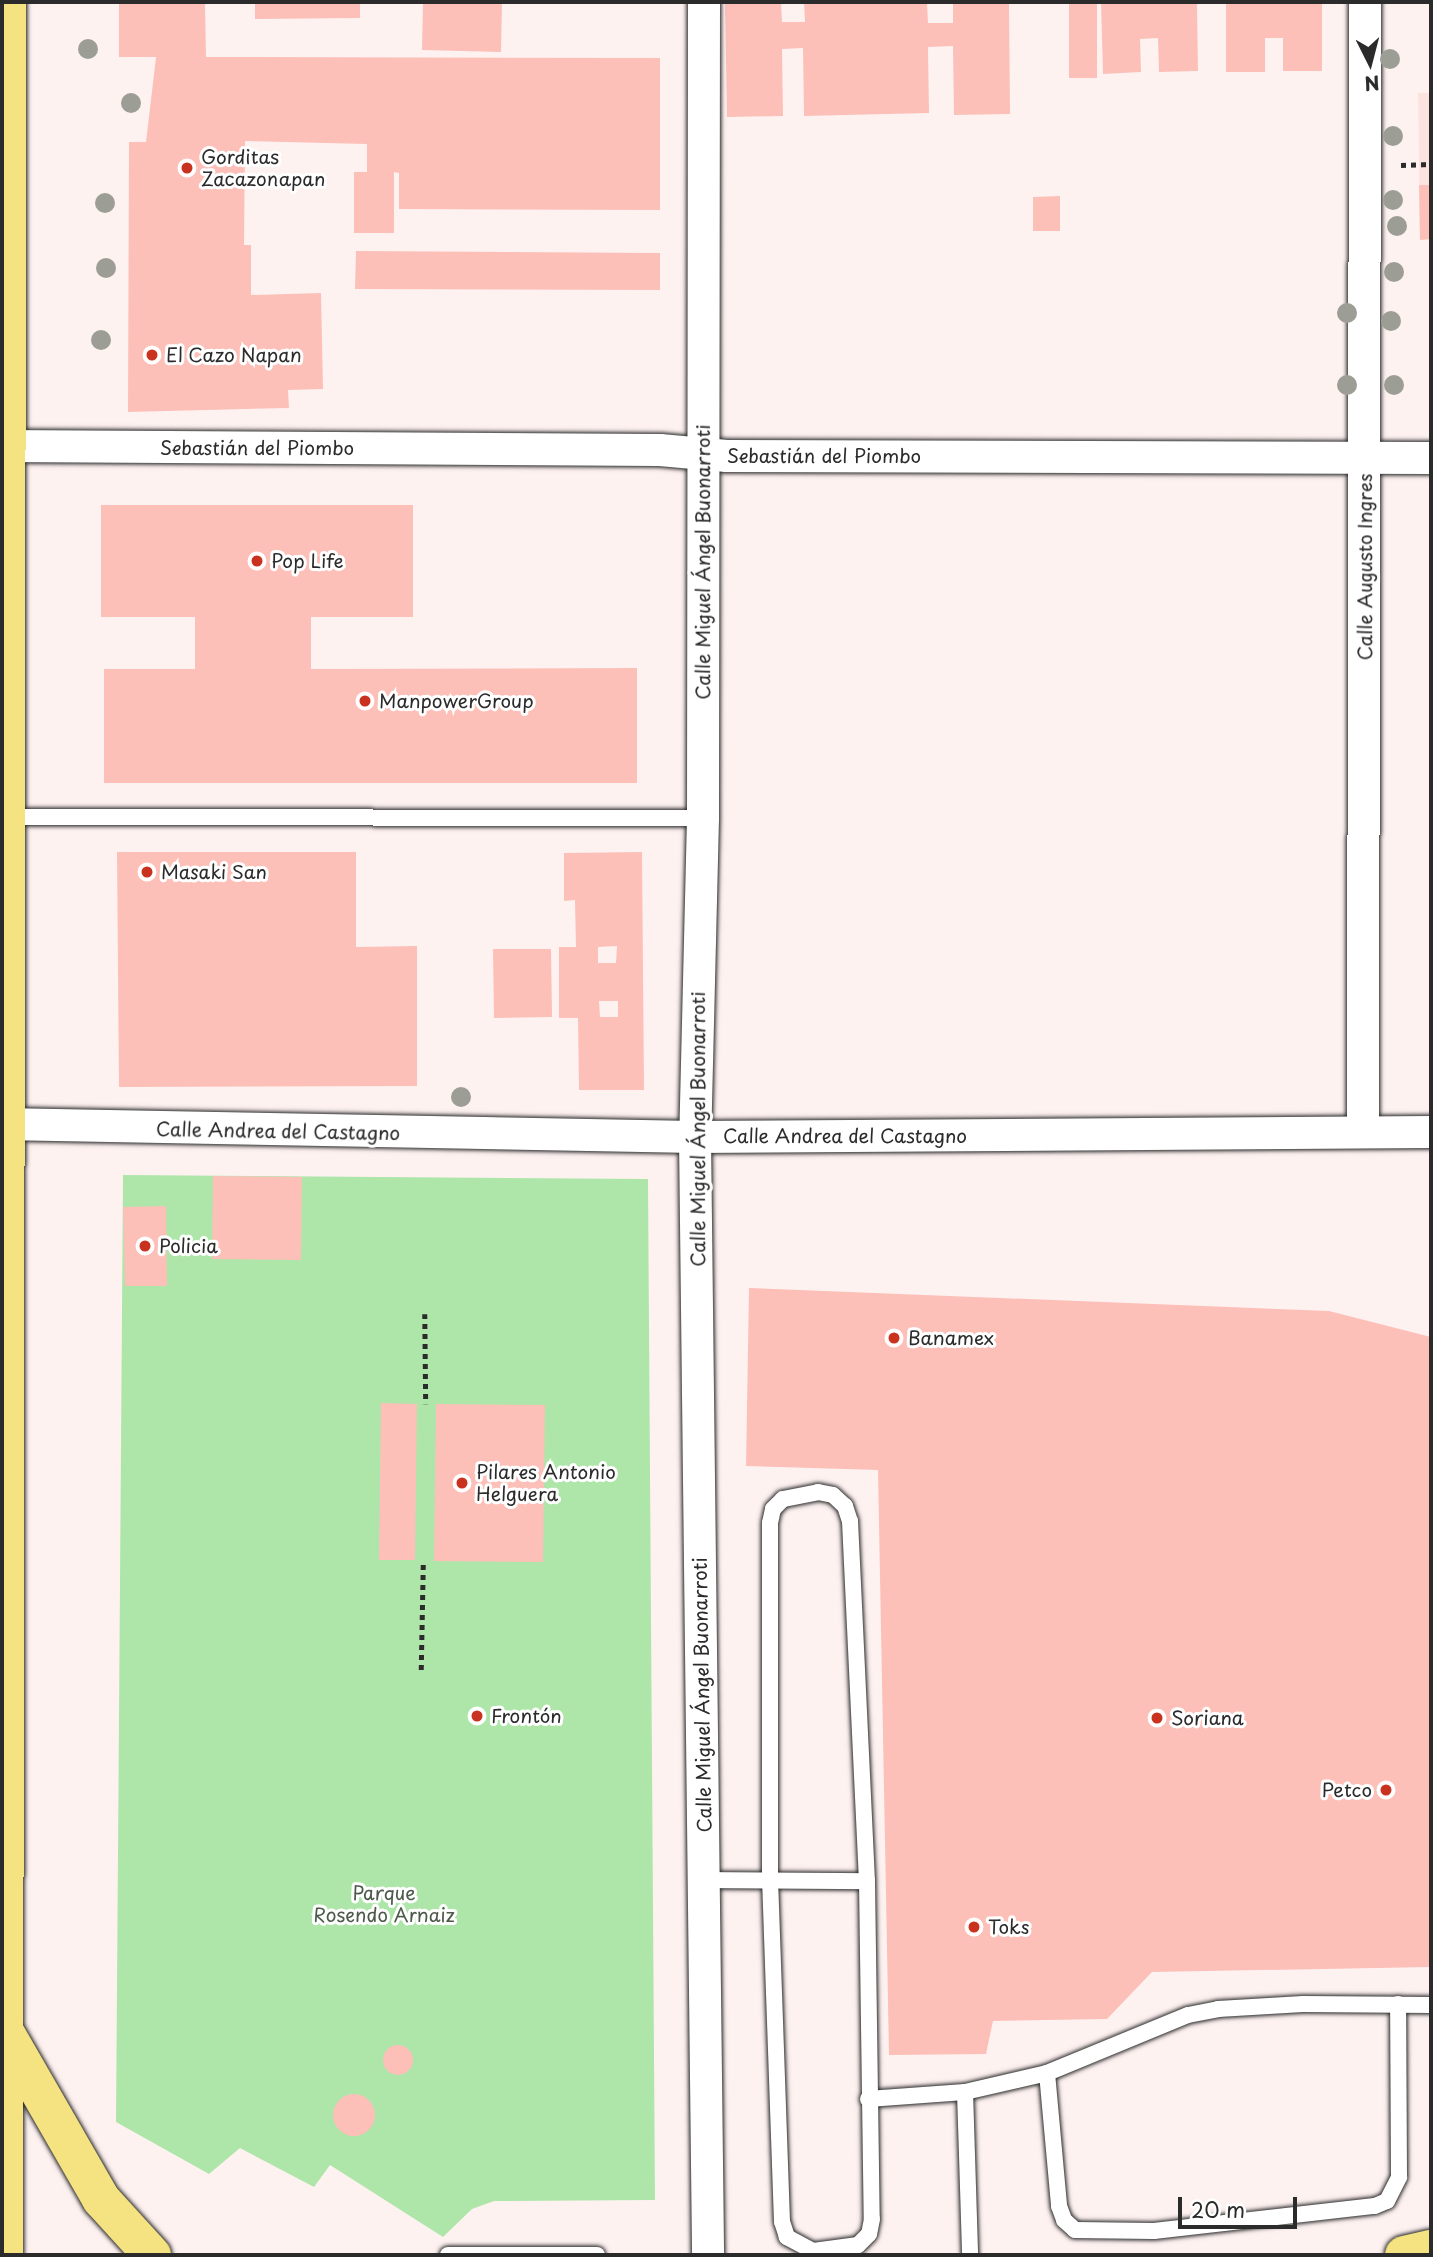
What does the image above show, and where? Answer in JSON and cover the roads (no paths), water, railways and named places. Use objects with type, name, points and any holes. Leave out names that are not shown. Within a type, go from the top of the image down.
[{"type":"main road","points":[[4,2255],[4,446],[7,2]]},
{"type":"main road","points":[[3,2033],[101,2199],[152,2255]]},
{"type":"main road","points":[[1404,2255],[1431,2249]]},
{"type":"street","name":"Calle Miguel Ángel Buonarroti","points":[[704,2],[703,818],[695,1137],[708,2255]]},
{"type":"street","name":"Calle Augusto Ingres","points":[[1363,1132],[1365,2]]},
{"type":"street","name":"Sebastián del Piombo","points":[[4,446],[1431,458]]},
{"type":"street","name":"Calle Andrea del Castagno","points":[[4,1124],[695,1137],[1431,1132]]},
{"type":"lane","points":[[6,817],[703,818]]},
{"type":"lane","points":[[818,1492],[833,1495],[845,1506],[850,1521],[866,1881],[867,2099],[872,2219],[869,2234],[858,2245],[843,2249],[798,2247],[786,2237],[782,2222],[770,1881],[769,1523],[773,1509],[783,1499],[818,1492]]},
{"type":"lane","points":[[705,1880],[866,1881]]},
{"type":"lane","points":[[867,2099],[965,2092],[1047,2073],[1188,2015],[1303,2004],[1431,2005]]},
{"type":"lane","points":[[1047,2073],[1059,2206],[1064,2220],[1075,2230],[1154,2231],[1374,2206],[1387,2201],[1399,2177],[1398,2004]]},
{"type":"lane","points":[[965,2092],[970,2255]]},
{"type":"lane","points":[[448,2255],[597,2255]]},
{"type":"place","name":"Gorditas Zacazonapan","points":[[187,168]]},
{"type":"place","name":"El Cazo Napan","points":[[152,355]]},
{"type":"place","name":"Pop Life","points":[[257,561]]},
{"type":"place","name":"ManpowerGroup","points":[[365,701]]},
{"type":"place","name":"Masaki San","points":[[147,872]]},
{"type":"place","name":"Policia","points":[[145,1246]]},
{"type":"place","name":"Banamex","points":[[894,1338]]},
{"type":"place","name":"Pilares Antonio Helguera","points":[[462,1483]]},
{"type":"place","name":"Frontón","points":[[477,1716]]},
{"type":"place","name":"Soriana","points":[[1157,1718]]},
{"type":"place","name":"Petco","points":[[1386,1790]]},
{"type":"place","name":"Toks","points":[[974,1927]]},
{"type":"park label","name":"Parque Rosendo Arnaiz","points":[[384,1904]]}]
